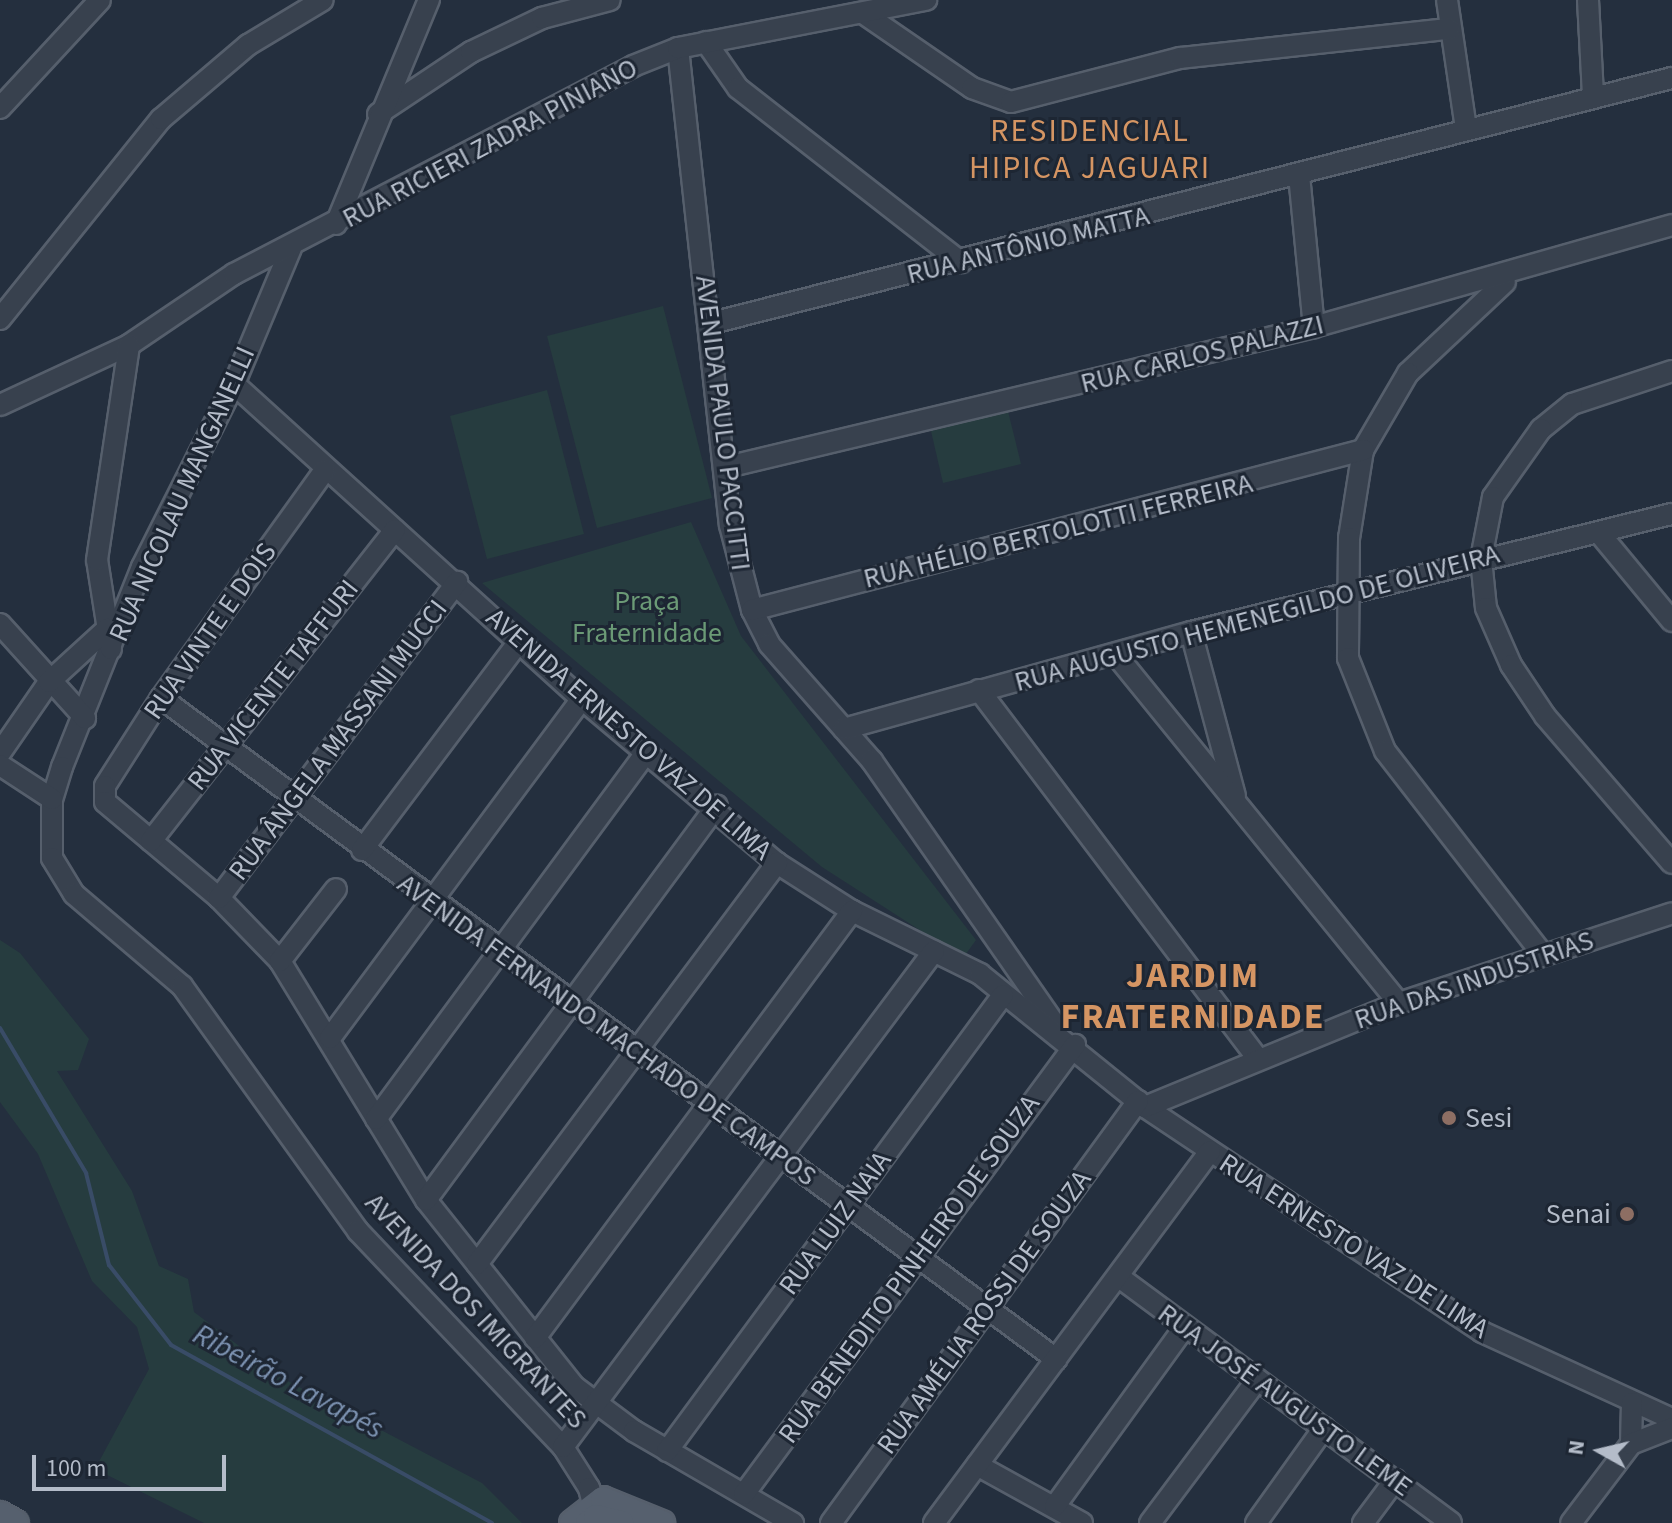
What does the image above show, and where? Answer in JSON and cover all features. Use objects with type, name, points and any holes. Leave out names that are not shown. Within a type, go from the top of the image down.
[{"type":"main road","points":[[572,1523],[626,1503],[662,1523]]},
{"type":"main road","points":[[593,1513],[621,1523]]},
{"type":"main road","points":[[0,1514],[16,1523]]},
{"type":"street","points":[[0,108],[100,0]]},
{"type":"street","points":[[0,319],[161,119],[248,45],[323,0]]},
{"type":"street","points":[[378,114],[471,52],[542,18],[610,0]]},
{"type":"street","name":"RUA RICIERI ZADRA PINIANO","points":[[0,405],[129,345],[234,274],[291,248],[589,85],[678,48],[926,0]]},
{"type":"street","points":[[1447,0],[1466,129]]},
{"type":"street","points":[[1588,0],[1593,95]]},
{"type":"street","points":[[336,224],[422,5]]},
{"type":"street","points":[[863,13],[972,88],[1011,102],[1180,58],[1449,29]]},
{"type":"street","points":[[706,42],[738,88],[961,262]]},
{"type":"street","name":"AVENIDA PAULO PACCITTI","points":[[678,48],[727,467],[730,525],[752,610],[769,644],[844,729],[1068,1039]]},
{"type":"street","name":"RUA ANTÔNIO MATTA","points":[[708,324],[1299,175],[1593,95],[1672,78]]},
{"type":"street","points":[[1299,175],[1314,327]]},
{"type":"street","name":"RUA CARLOS PALAZZI","points":[[727,467],[1314,327],[1524,272],[1672,225]]},
{"type":"street","name":"RUA NICOLAU MANGANELLI","points":[[228,1048],[182,986],[64,883],[52,858],[52,799],[142,567],[234,384],[291,248]]},
{"type":"street","points":[[1524,272],[1443,333],[1408,373],[1363,450],[1347,595],[1348,658],[1385,751],[1543,955]]},
{"type":"street","points":[[111,649],[100,522],[129,345]]},
{"type":"street","points":[[1672,371],[1584,399],[1541,429],[1493,497],[1481,559],[1486,608],[1511,665],[1545,716],[1672,863]]},
{"type":"street","name":"AVENIDA ERNESTO VAZ DE LIMA","points":[[234,384],[325,470],[457,582],[582,699],[717,806],[777,863],[852,911],[980,974],[1003,995],[1068,1039]]},
{"type":"street","name":"RUA HÉLIO BERTOLOTTI FERREIRA","points":[[752,610],[1363,450]]},
{"type":"street","name":"RUA VINTE E DOIS","points":[[151,841],[103,797],[161,698],[325,470]]},
{"type":"street","name":"RUA AUGUSTO HEMENEGILDO DE OLIVEIRA","points":[[844,729],[1191,632],[1672,514]]},
{"type":"street","name":"RUA VICENTE TAFFURI","points":[[151,841],[395,530]]},
{"type":"street","points":[[1600,534],[1672,621]]},
{"type":"street","name":"RUA ÂNGELA MASSANI MUCCI","points":[[219,898],[457,582]]},
{"type":"street","points":[[0,624],[49,682],[85,718]]},
{"type":"street","points":[[0,753],[49,682],[107,629]]},
{"type":"street","points":[[1191,632],[1237,804]]},
{"type":"street","points":[[362,850],[519,642]]},
{"type":"street","points":[[1116,655],[1399,1003]]},
{"type":"street","points":[[979,690],[1258,1059]]},
{"type":"street","name":"AVENIDA FERNANDO MACHADO DE CAMPOS","points":[[161,698],[986,1311],[1056,1359]]},
{"type":"street","points":[[330,1038],[582,699]]},
{"type":"street","points":[[376,1119],[647,752]]},
{"type":"street","points":[[0,765],[52,799]]},
{"type":"street","points":[[426,1200],[717,806]]},
{"type":"street","points":[[151,841],[219,898],[280,961],[330,1038],[426,1200],[535,1338],[593,1404],[667,1451],[793,1523]]},
{"type":"street","points":[[477,1264],[777,863]]},
{"type":"street","points":[[280,961],[336,889]]},
{"type":"street","points":[[535,1338],[852,911]]},
{"type":"street","name":"RUA DAS INDUSTRIAS","points":[[1141,1104],[1399,1003],[1672,913]]},
{"type":"street","points":[[980,974],[999,943]]},
{"type":"street","points":[[563,1447],[934,951]]},
{"type":"street","name":"RUA LUIZ NAIA","points":[[667,1451],[1003,995]]},
{"type":"street","name":"RUA ERNESTO VAZ DE LIMA","points":[[1068,1039],[1141,1104],[1482,1332],[1672,1419]]},
{"type":"street","name":"RUA BENEDITO PINHEIRO DE SOUZA","points":[[744,1494],[916,1259],[1068,1039]]},
{"type":"street","name":"AVENIDA DOS IMIGRANTES","points":[[228,1048],[358,1231],[563,1447],[593,1513]]},
{"type":"street","name":"RUA AMÉLIA ROSSI DE SOUZA","points":[[831,1523],[1141,1104]]},
{"type":"street","points":[[934,1523],[1210,1151]]},
{"type":"street","name":"RUA JOSÉ AUGUSTO LEME","points":[[1119,1277],[1451,1523]]},
{"type":"street","points":[[1055,1506],[1184,1328]]},
{"type":"street","points":[[1150,1523],[1257,1380]]},
{"type":"street","points":[[1631,1444],[1632,1403]]},
{"type":"street","points":[[1256,1523],[1324,1428]]},
{"type":"street","points":[[1571,1523],[1631,1444],[1672,1428]]},
{"type":"street","points":[[977,1465],[1082,1523]]},
{"type":"street","points":[[1363,1523],[1395,1480]]},
{"type":"green space","points":[[663,306],[712,498],[597,528],[547,336]]},
{"type":"green space","points":[[547,390],[584,534],[487,559],[450,416]]},
{"type":"green space","points":[[1008,411],[1021,464],[943,483],[931,431]]},
{"type":"green space","name":"Praça Fraternidade","points":[[691,522],[741,636],[976,940],[963,958],[822,867],[482,583]]},
{"type":"green space","points":[[0,940],[20,953],[89,1039],[78,1070],[57,1071],[132,1191],[159,1266],[188,1279],[194,1312],[280,1377],[482,1483],[522,1523],[204,1523],[95,1469],[149,1369],[137,1327],[92,1281],[38,1154],[0,1102]]},
{"type":"waterway","name":"Ribeirão Lavapés","points":[[0,1028],[86,1173],[109,1265],[171,1345],[492,1523]]},
{"type":"place","name":"Sesi","points":[[1449,1118]]},
{"type":"place","name":"Senai","points":[[1627,1214]]},
{"type":"district","name":"RESIDENCIAL HIPICA JAGUARI","points":[[1090,150]]},
{"type":"district","name":"JARDIM FRATERNIDADE","points":[[1193,996]]}]
